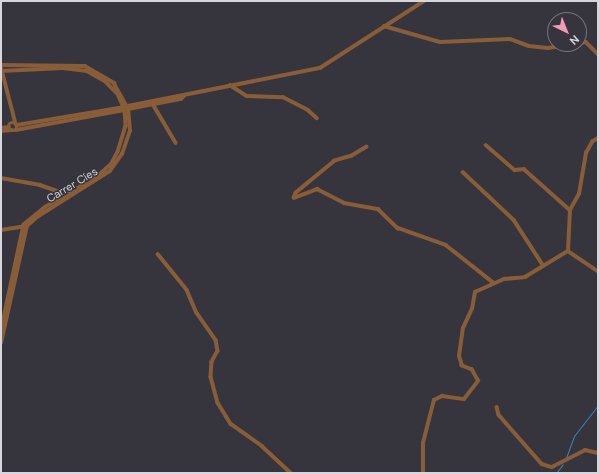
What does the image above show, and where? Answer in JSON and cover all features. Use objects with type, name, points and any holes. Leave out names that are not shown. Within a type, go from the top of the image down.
[{"type":"street","points":[[1,128],[181,99],[183,96],[193,93],[324,66],[424,1]]},
{"type":"street","points":[[384,26],[440,42],[510,39],[529,46],[547,48]]},
{"type":"street","points":[[587,43],[598,54]]},
{"type":"street","points":[[13,127],[13,112],[1,71],[1,66],[85,66],[114,83],[126,108]]},
{"type":"street","points":[[1,71],[63,68],[87,71],[114,89],[126,108]]},
{"type":"street","points":[[230,85],[247,96],[283,97],[317,118]]},
{"type":"street","points":[[153,103],[176,143]]},
{"type":"street","name":"Carrer Cíes","points":[[25,226],[36,214],[96,178],[111,165],[124,137],[126,108]]},
{"type":"street","points":[[1,131],[13,127]]},
{"type":"street","points":[[568,251],[570,210],[579,194],[586,153],[592,142],[598,138]]},
{"type":"street","points":[[486,144],[503,163],[515,170],[524,169],[570,210]]},
{"type":"street","points":[[367,147],[352,156],[335,161],[296,193],[294,198],[317,190],[344,203],[378,209],[398,228],[446,245],[494,283]]},
{"type":"street","points":[[463,172],[514,220],[543,265]]},
{"type":"street","points":[[1,178],[40,185],[66,197]]},
{"type":"street","points":[[1,230],[25,226]]},
{"type":"street","points":[[1,332],[25,226]]},
{"type":"street","points":[[1,343],[25,226]]},
{"type":"street","points":[[423,473],[423,444],[434,400],[442,396],[464,400],[478,382],[472,370],[459,360],[460,338],[472,309],[475,292],[494,283],[525,278],[543,265],[568,251]]},
{"type":"street","points":[[568,251],[598,271]]},
{"type":"street","points":[[158,254],[187,290],[196,313],[216,340],[218,351],[212,362],[211,377],[218,403],[232,424],[262,446],[291,473]]},
{"type":"street","points":[[497,407],[499,415],[542,464],[552,467],[585,450],[598,453]]},
{"type":"waterway","points":[[566,458],[574,436],[598,405]]},
{"type":"waterway","points":[[556,473],[563,464]]}]
